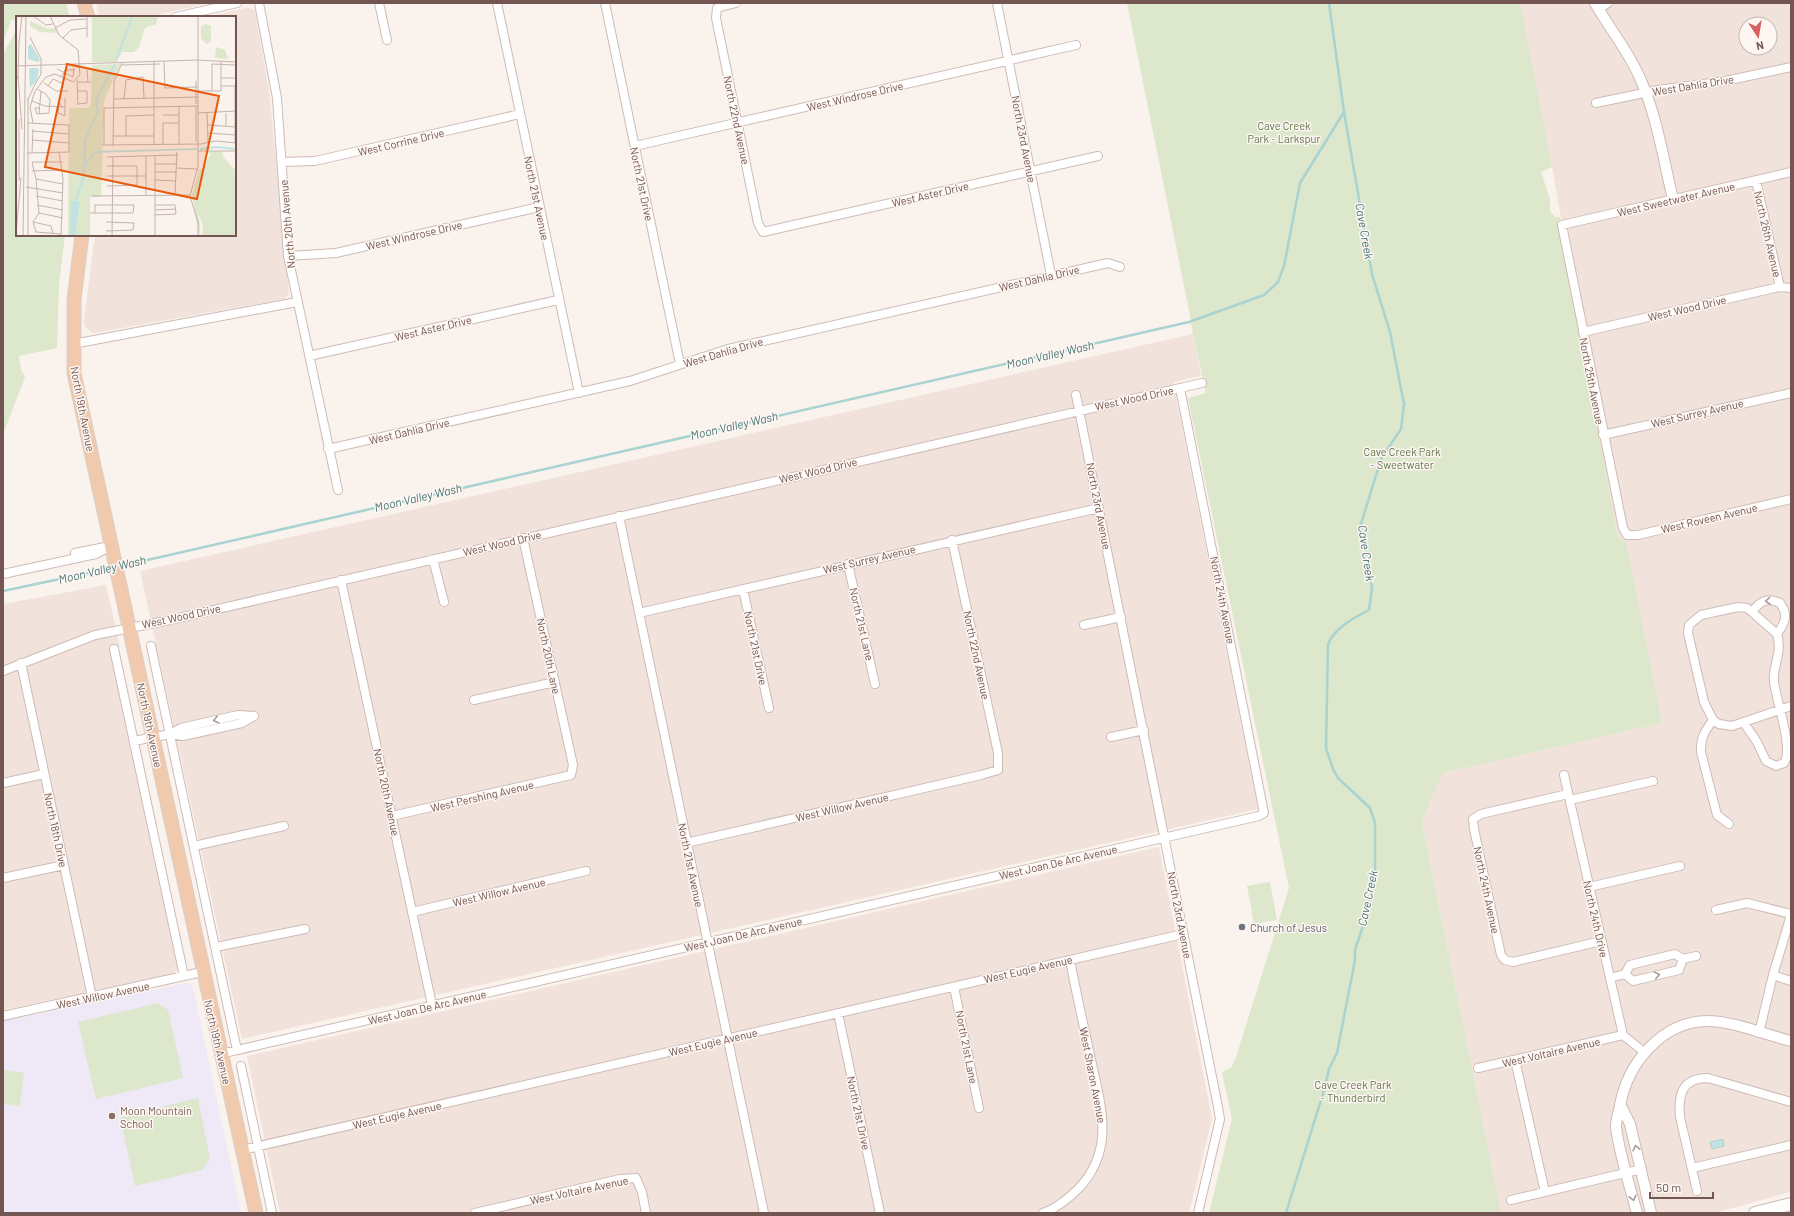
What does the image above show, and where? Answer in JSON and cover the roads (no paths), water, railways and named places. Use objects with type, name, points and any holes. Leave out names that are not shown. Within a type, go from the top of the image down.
[{"type":"main road","points":[[84,3],[88,16]]},
{"type":"main road","name":"North 19th Avenue","points":[[82,236],[74,300],[74,373],[202,972],[256,1213]]},
{"type":"main road","points":[[1755,1213],[1791,1204]]},
{"type":"street","points":[[180,16],[237,3]]},
{"type":"street","name":"North 20th Avenue","points":[[259,3],[277,98],[288,256],[308,356],[338,490]]},
{"type":"street","points":[[379,3],[387,40]]},
{"type":"street","name":"North 21st Avenue","points":[[496,3],[578,393]]},
{"type":"street","name":"North 21st Drive","points":[[605,3],[680,364]]},
{"type":"street","name":"North 22nd Avenue","points":[[736,3],[717,8],[716,18],[758,223],[763,232]]},
{"type":"street","name":"North 23rd Avenue","points":[[997,3],[1051,275]]},
{"type":"street","points":[[1608,3],[1597,6],[1622,43],[1640,77],[1655,123],[1672,200]]},
{"type":"street","name":"West Windrose Drive","points":[[635,146],[1076,45]]},
{"type":"street","name":"West Dahlia Drive","points":[[1596,104],[1646,93],[1725,81],[1791,67]]},
{"type":"street","name":"West Corrine Drive","points":[[282,162],[315,161],[520,114]]},
{"type":"street","name":"West Aster Drive","points":[[763,232],[1098,156]]},
{"type":"street","name":"West Sweetwater Avenue","points":[[1562,225],[1791,172]]},
{"type":"street","name":"North 26th Avenue","points":[[1756,181],[1780,287]]},
{"type":"street","name":"West Windrose Drive","points":[[288,256],[336,252],[538,207]]},
{"type":"street","name":"North 25th Avenue","points":[[1562,225],[1603,435],[1623,528],[1627,535]]},
{"type":"street","name":"West Dahlia Drive","points":[[328,449],[640,378],[728,349],[1108,263],[1120,267]]},
{"type":"street","name":"West Wood Drive","points":[[1583,332],[1780,287],[1791,288]]},
{"type":"street","name":"West Aster Drive","points":[[308,356],[558,300]]},
{"type":"street","points":[[73,344],[298,302]]},
{"type":"street","name":"West Wood Drive","points":[[3,671],[96,634],[129,628],[341,580],[1202,383]]},
{"type":"street","name":"North 24th Avenue","points":[[1180,388],[1264,813]]},
{"type":"street","name":"West Surrey Avenue","points":[[1603,435],[1791,393]]},
{"type":"street","name":"North 23rd Avenue","points":[[1076,395],[1144,730],[1220,1119],[1198,1213]]},
{"type":"street","name":"West Roveen Avenue","points":[[1627,535],[1638,534],[1791,500]]},
{"type":"street","name":"West Surrey Avenue","points":[[639,613],[952,540],[1099,508]]},
{"type":"street","name":"North 21st Avenue","points":[[619,516],[764,1213]]},
{"type":"street","name":"North 20th Lane","points":[[523,538],[573,765],[571,775]]},
{"type":"street","name":"North 22nd Avenue","points":[[952,540],[998,753],[998,770]]},
{"type":"street","points":[[3,569],[113,552]]},
{"type":"street","points":[[3,574],[96,554],[113,552]]},
{"type":"street","points":[[434,558],[444,602]]},
{"type":"street","name":"North 21st Lane","points":[[848,564],[875,684]]},
{"type":"street","name":"North 20th Avenue","points":[[341,580],[432,1005]]},
{"type":"street","name":"North 21st Drive","points":[[743,588],[769,708]]},
{"type":"street","points":[[1752,612],[1760,602],[1767,600],[1780,603],[1786,615],[1785,623],[1777,634]]},
{"type":"street","points":[[1744,723],[1766,761],[1776,766],[1784,763],[1788,757],[1790,744],[1789,731],[1782,710],[1774,682],[1780,652],[1777,634],[1747,608],[1738,607],[1701,615],[1689,625],[1688,633],[1704,702],[1713,720],[1727,726],[1744,723],[1782,710],[1791,706]]},
{"type":"street","points":[[1084,625],[1121,617]]},
{"type":"street","name":"North 19th Avenue","points":[[151,646],[237,1050]]},
{"type":"street","name":"North 19th Avenue","points":[[114,649],[184,976]]},
{"type":"street","name":"North 18th Drive","points":[[21,664],[92,997]]},
{"type":"street","points":[[474,700],[555,682]]},
{"type":"street","points":[[134,741],[170,734],[181,728],[238,715],[254,716],[242,723],[183,736],[170,734]]},
{"type":"street","points":[[1713,720],[1703,735],[1701,752],[1717,815],[1728,824]]},
{"type":"street","points":[[1111,737],[1144,730]]},
{"type":"street","name":"West Willow Avenue","points":[[686,843],[981,776],[998,770]]},
{"type":"street","points":[[3,783],[44,774]]},
{"type":"street","name":"West Pershing Avenue","points":[[392,816],[571,775]]},
{"type":"street","name":"North 24th Drive","points":[[1564,775],[1623,1035]]},
{"type":"street","points":[[1569,797],[1653,781]]},
{"type":"street","name":"North 24th Avenue","points":[[1569,797],[1481,814],[1473,819],[1501,954],[1505,960],[1513,962],[1601,941]]},
{"type":"street","name":"West Joan De Arc Avenue","points":[[220,1054],[1259,816],[1264,813]]},
{"type":"street","points":[[194,846],[284,826]]},
{"type":"street","points":[[3,878],[64,865]]},
{"type":"street","points":[[1589,887],[1680,866]]},
{"type":"street","name":"West Willow Avenue","points":[[412,912],[586,872]]},
{"type":"street","points":[[1716,910],[1747,903],[1791,914],[1773,975],[1759,1033]]},
{"type":"street","points":[[216,947],[305,929]]},
{"type":"street","name":"West Eugie Avenue","points":[[242,1150],[1183,934]]},
{"type":"street","points":[[1610,978],[1625,974],[1630,965],[1675,954],[1684,959],[1696,956]]},
{"type":"street","points":[[1625,974],[1633,980],[1679,970],[1684,959]]},
{"type":"street","name":"West Sharon Avenue","points":[[1043,1213],[1062,1204],[1088,1179],[1100,1154],[1102,1138],[1101,1110],[1070,960]]},
{"type":"street","name":"West Willow Avenue","points":[[3,1016],[202,972]]},
{"type":"street","points":[[1773,975],[1791,981]]},
{"type":"street","name":"North 21st Lane","points":[[954,987],[979,1108]]},
{"type":"street","name":"North 21st Drive","points":[[838,1013],[880,1213]]},
{"type":"street","points":[[1637,1213],[1616,1126],[1623,1088],[1630,1074],[1645,1052],[1669,1032],[1695,1022],[1720,1022],[1791,1042]]},
{"type":"street","points":[[1623,1035],[1645,1052]]},
{"type":"street","name":"West Voltaire Avenue","points":[[1478,1068],[1623,1035]]},
{"type":"street","points":[[1515,1060],[1545,1192]]},
{"type":"street","name":"North 19th Avenue","points":[[241,1066],[272,1213]]},
{"type":"street","points":[[1697,1191],[1680,1117],[1679,1106],[1682,1091],[1688,1082],[1695,1078],[1708,1078],[1791,1102]]},
{"type":"street","points":[[1620,1104],[1630,1124],[1642,1169],[1651,1213]]},
{"type":"street","points":[[1692,1168],[1791,1145]]},
{"type":"street","points":[[1510,1200],[1642,1169]]},
{"type":"street","name":"West Voltaire Avenue","points":[[474,1213],[620,1179],[636,1178],[642,1192],[646,1213]]},
{"type":"water","points":[[1723,1139],[1724,1146],[1712,1149],[1710,1142]]},
{"type":"waterway","name":"Cave Creek","points":[[1286,1213],[1325,1087],[1329,1069],[1337,1053],[1355,960],[1355,950],[1365,920],[1375,872],[1375,823],[1370,808],[1338,778],[1333,769],[1326,748],[1328,644],[1340,628],[1369,610],[1372,588],[1361,524],[1381,459],[1401,429],[1404,404],[1390,332],[1372,274],[1344,112],[1329,3]]},
{"type":"waterway","name":"Moon Valley Wash","points":[[121,566],[1189,322],[1264,295],[1278,282],[1284,266],[1300,183],[1344,112]]},
{"type":"waterway","name":"Moon Valley Wash","points":[[3,591],[112,568]]},
{"type":"place","name":"Church of Jesus","points":[[1242,927]]},
{"type":"place","name":"Moon Mountain School","points":[[112,1116]]},
{"type":"park label","name":"Cave Creek Park - Larkspur","points":[[1284,131]]},
{"type":"park label","name":"Cave Creek Park - Sweetwater","points":[[1402,457]]},
{"type":"park label","name":"Cave Creek Park - Thunderbird","points":[[1353,1090]]}]
